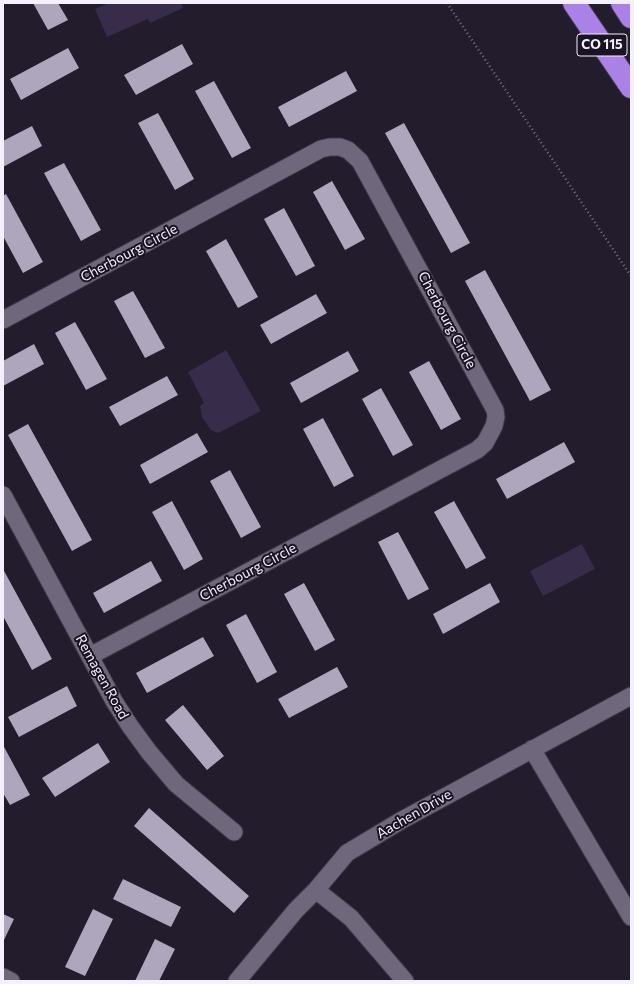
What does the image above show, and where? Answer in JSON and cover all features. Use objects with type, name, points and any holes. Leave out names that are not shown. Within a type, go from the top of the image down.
[{"type":"highway","name":"CO 115","points":[[574,3],[631,87]]},
{"type":"highway","name":"CO 115","points":[[622,3],[631,17]]},
{"type":"street","name":"Cherbourg Circle","points":[[3,320],[321,149],[340,147],[348,150],[360,161],[495,410],[496,417],[494,426],[485,443],[477,450],[90,656]]},
{"type":"street","name":"Remagen Road","points":[[3,495],[90,656],[130,726],[163,770],[176,784],[234,832]]},
{"type":"street","name":"Aachen Drive","points":[[237,981],[296,910],[316,890],[347,853],[402,820],[631,696]]},
{"type":"street","points":[[532,749],[631,917]]},
{"type":"street","points":[[316,890],[351,918],[405,981]]},
{"type":"street","points":[[3,977],[12,981]]},
{"type":"path","points":[[447,3],[631,276]]},
{"type":"shaded area","points":[[109,3],[181,3],[183,8],[150,23],[148,19],[107,37],[95,9]]},
{"type":"shaded area","points":[[226,350],[261,411],[218,433],[211,430],[202,417],[200,406],[204,403],[188,372]]},
{"type":"shaded area","points":[[582,544],[595,569],[543,596],[530,571]]},
{"type":"building","points":[[33,3],[58,3],[68,20],[48,30]]},
{"type":"building","points":[[182,44],[193,64],[136,95],[124,75]]},
{"type":"building","points":[[68,48],[79,68],[21,100],[10,79]]},
{"type":"building","points":[[346,71],[357,91],[289,127],[278,107]]},
{"type":"building","points":[[214,81],[251,148],[232,158],[195,91]]},
{"type":"building","points":[[158,113],[194,179],[175,190],[138,123]]},
{"type":"building","points":[[404,123],[470,243],[451,253],[385,133]]},
{"type":"building","points":[[32,126],[42,146],[3,167],[3,141]]},
{"type":"building","points":[[64,163],[101,230],[81,241],[44,173]]},
{"type":"building","points":[[332,181],[365,239],[345,250],[313,192]]},
{"type":"building","points":[[6,194],[43,262],[23,273],[3,236],[3,196]]},
{"type":"building","points":[[284,208],[315,266],[296,276],[264,219]]},
{"type":"building","points":[[226,239],[258,297],[238,308],[206,251]]},
{"type":"building","points":[[485,270],[551,390],[530,401],[465,281]]},
{"type":"building","points":[[133,291],[165,348],[145,358],[114,301]]},
{"type":"building","points":[[316,294],[327,313],[271,344],[260,325]]},
{"type":"building","points":[[75,322],[107,379],[86,390],[55,333]]},
{"type":"building","points":[[34,344],[44,364],[3,386],[3,361]]},
{"type":"building","points":[[348,351],[359,371],[301,403],[290,383]]},
{"type":"building","points":[[429,361],[461,419],[441,430],[409,372]]},
{"type":"building","points":[[167,376],[178,395],[120,426],[109,407]]},
{"type":"building","points":[[381,388],[413,445],[393,456],[362,399]]},
{"type":"building","points":[[323,418],[354,476],[334,487],[303,429]]},
{"type":"building","points":[[28,424],[92,540],[72,551],[8,435]]},
{"type":"building","points":[[197,433],[208,452],[150,484],[140,465]]},
{"type":"building","points":[[564,442],[575,462],[507,499],[496,479]]},
{"type":"building","points":[[230,470],[261,527],[241,538],[210,481]]},
{"type":"building","points":[[172,501],[203,559],[184,570],[152,512]]},
{"type":"building","points":[[454,501],[486,558],[466,569],[434,512]]},
{"type":"building","points":[[398,532],[429,589],[408,600],[378,542]]},
{"type":"building","points":[[151,561],[162,581],[104,613],[93,593]]},
{"type":"building","points":[[3,569],[52,659],[32,670],[3,616]]},
{"type":"building","points":[[304,583],[335,640],[315,651],[284,594]]},
{"type":"building","points":[[490,583],[500,602],[443,634],[433,614]]},
{"type":"building","points":[[246,614],[277,672],[257,683],[226,625]]},
{"type":"building","points":[[203,637],[214,656],[147,693],[136,673]]},
{"type":"building","points":[[337,667],[348,687],[289,718],[278,699]]},
{"type":"building","points":[[67,686],[77,706],[19,737],[8,717]]},
{"type":"building","points":[[183,705],[224,756],[207,770],[165,720]]},
{"type":"building","points":[[98,743],[110,762],[55,797],[42,778]]},
{"type":"building","points":[[3,745],[30,795],[10,805],[3,793]]},
{"type":"building","points":[[149,808],[249,896],[234,913],[134,826]]},
{"type":"building","points":[[123,879],[181,907],[171,927],[113,899]]},
{"type":"building","points":[[93,909],[113,919],[85,976],[65,967]]},
{"type":"building","points":[[3,914],[14,919],[3,942]]},
{"type":"building","points":[[155,939],[175,949],[159,981],[135,981]]}]
